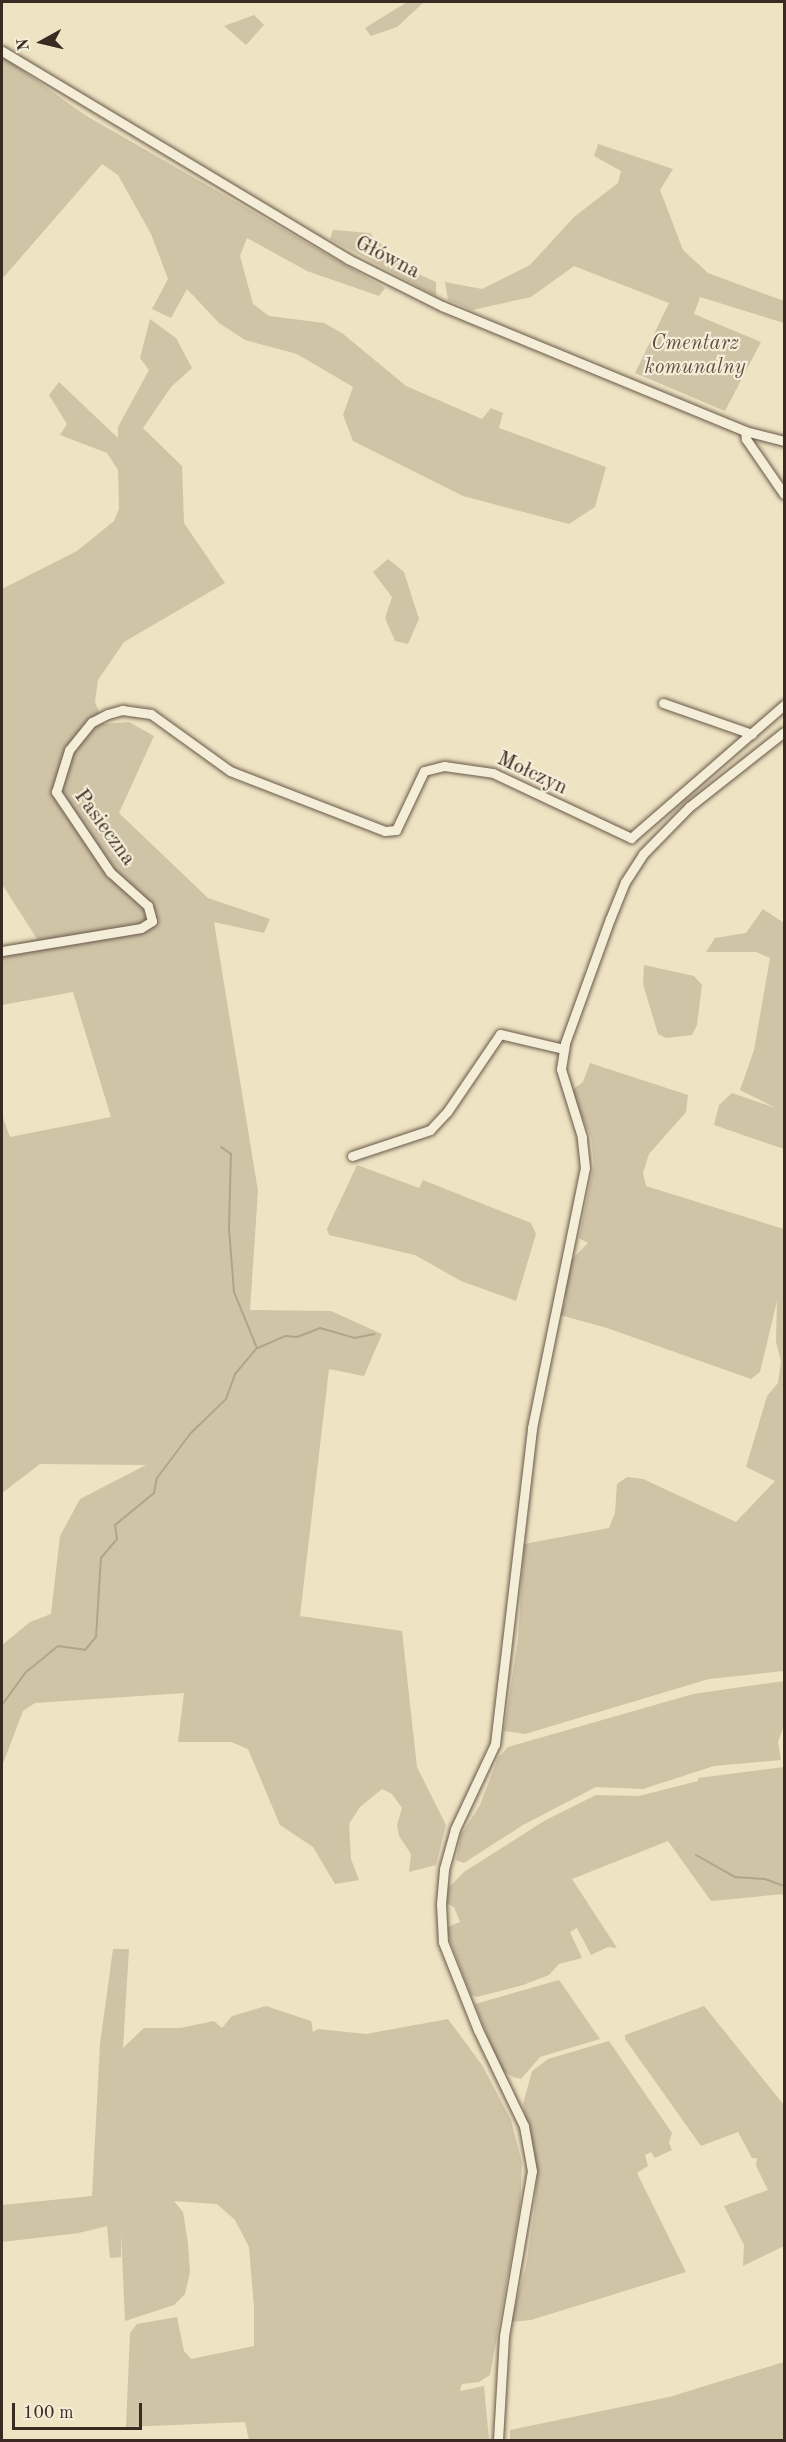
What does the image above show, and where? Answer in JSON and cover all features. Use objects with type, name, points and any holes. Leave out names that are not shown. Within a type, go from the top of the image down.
[{"type":"street","name":"Główna","points":[[2,51],[348,259],[442,306],[745,431],[784,441]]},
{"type":"street","points":[[745,431],[749,445],[784,494]]},
{"type":"street","points":[[663,703],[752,734]]},
{"type":"street","name":"Mołczyn","points":[[230,771],[391,831],[402,821],[424,771],[444,766],[478,768],[631,838],[784,705]]},
{"type":"street","name":"Pasieczna","points":[[2,951],[141,928],[152,921],[148,906],[110,872],[56,792],[69,750],[92,722],[122,710],[151,714],[230,771]]},
{"type":"street","points":[[498,2440],[504,2336],[532,2171],[524,2126],[478,2030],[443,1942],[441,1904],[444,1869],[455,1829],[495,1744],[532,1428],[585,1168],[582,1137],[561,1069],[564,1049],[610,919],[643,854],[689,807],[784,732]]},
{"type":"street","points":[[352,1156],[430,1130],[447,1112],[500,1034],[564,1049]]},
{"type":"green space","points":[[407,2],[424,2],[397,27],[371,36],[365,28]]},
{"type":"green space","points":[[254,15],[264,25],[246,45],[224,26]]},
{"type":"green space","points":[[2,56],[85,115],[385,288],[379,296],[307,271],[247,238],[240,256],[253,304],[269,316],[324,323],[342,333],[406,386],[482,419],[491,408],[503,413],[499,428],[606,467],[595,507],[569,524],[463,496],[353,441],[343,415],[353,387],[297,354],[245,340],[219,323],[187,289],[171,318],[152,309],[168,279],[151,234],[118,175],[102,164],[2,279]]},
{"type":"green space","name":"Cmentarz komunalny","points":[[598,144],[673,169],[660,190],[683,250],[708,273],[784,301],[784,323],[700,297],[694,314],[761,342],[725,411],[635,373],[669,303],[574,266],[531,297],[472,310],[448,300],[445,282],[482,289],[530,265],[574,217],[618,183],[621,171],[594,156]]},
{"type":"green space","points":[[333,230],[370,233],[405,268],[436,282],[436,296],[330,239]]},
{"type":"green space","points":[[150,319],[176,338],[192,368],[171,387],[143,428],[182,466],[184,523],[225,583],[124,642],[98,680],[95,702],[104,724],[129,722],[154,736],[119,813],[208,898],[270,919],[264,933],[214,922],[258,1191],[250,1310],[331,1311],[382,1334],[364,1376],[329,1369],[300,1616],[402,1631],[417,1767],[446,1825],[436,1865],[409,1872],[411,1854],[399,1836],[397,1825],[402,1808],[392,1794],[382,1789],[360,1807],[349,1824],[351,1859],[359,1880],[335,1884],[313,1847],[280,1825],[248,1749],[231,1742],[178,1742],[184,1693],[35,1703],[23,1711],[2,1766],[2,1645],[30,1622],[51,1614],[60,1536],[80,1499],[146,1465],[40,1464],[2,1493],[2,1115],[10,1137],[111,1117],[73,992],[2,1005],[2,947],[37,939],[2,884],[2,589],[77,551],[114,521],[119,509],[118,470],[107,453],[60,435],[67,424],[49,395],[59,382],[118,438],[118,427],[149,370],[140,358]]},
{"type":"green space","points":[[388,559],[404,572],[419,619],[408,644],[395,641],[385,618],[392,597],[373,572]]},
{"type":"green space","points":[[763,909],[784,923],[784,1149],[714,1125],[719,1105],[732,1093],[776,1108],[740,1090],[754,1050],[770,958],[756,952],[706,952],[715,938],[746,933]]},
{"type":"green space","points":[[644,965],[694,976],[702,985],[697,1025],[692,1035],[666,1038],[658,1034],[643,984]]},
{"type":"green space","points":[[590,1063],[688,1095],[686,1112],[649,1154],[643,1173],[646,1186],[784,1229],[784,1671],[709,1679],[525,1734],[504,1731],[518,1639],[524,1544],[609,1528],[615,1513],[617,1484],[627,1477],[643,1479],[736,1522],[775,1481],[746,1467],[767,1396],[778,1383],[781,1361],[776,1342],[777,1301],[760,1372],[751,1379],[607,1328],[560,1315],[566,1300],[564,1289],[570,1261],[588,1243],[579,1238],[594,1164],[591,1137],[571,1091],[583,1082]]},
{"type":"green space","points":[[357,1165],[419,1188],[423,1180],[531,1223],[536,1234],[516,1301],[461,1281],[415,1255],[329,1235],[327,1229]]},
{"type":"green space","points":[[784,1681],[784,1725],[778,1742],[781,1760],[714,1766],[643,1789],[596,1787],[523,1825],[464,1863],[456,1860],[461,1835],[480,1805],[498,1758],[508,1747],[693,1694]]},
{"type":"green space","points":[[784,1767],[784,1894],[711,1901],[668,1841],[572,1879],[617,1948],[608,1947],[591,1955],[577,1928],[570,1932],[582,1958],[559,1964],[549,1975],[523,1985],[477,1997],[471,1995],[447,1932],[448,1927],[460,1922],[454,1907],[446,1903],[447,1889],[464,1872],[544,1821],[596,1795],[639,1796],[698,1781],[698,1778]]},
{"type":"green space","points":[[113,1949],[129,1949],[123,2048],[144,2028],[180,2028],[214,2021],[222,2028],[232,2016],[266,2006],[311,2021],[313,2032],[318,2029],[366,2034],[448,2019],[482,2065],[511,2120],[522,2163],[520,2207],[490,2375],[479,2382],[462,2384],[460,2391],[484,2386],[489,2440],[249,2440],[245,2422],[126,2427],[130,2333],[137,2324],[177,2317],[184,2351],[191,2359],[254,2346],[254,2307],[249,2247],[235,2220],[217,2204],[174,2201],[183,2212],[188,2243],[190,2272],[185,2294],[174,2305],[125,2321],[121,2232],[121,2257],[110,2258],[107,2226],[79,2233],[2,2242],[2,2205],[92,2196],[100,2044]]},
{"type":"green space","points":[[559,1980],[600,2039],[540,2057],[521,2079],[513,2077],[501,2070],[475,2004]]},
{"type":"green space","points":[[704,2006],[784,2105],[784,2246],[743,2266],[744,2245],[724,2206],[768,2190],[756,2166],[757,2158],[752,2158],[738,2132],[701,2146],[625,2039],[625,2035]]},
{"type":"green space","points":[[609,2041],[672,2133],[669,2143],[672,2150],[655,2158],[651,2152],[645,2155],[648,2166],[637,2173],[686,2272],[531,2320],[511,2322],[526,2266],[537,2177],[523,2104],[532,2071],[548,2059]]},
{"type":"green space","points":[[784,2362],[784,2440],[510,2440],[510,2430],[669,2397]]},
{"type":"waterway","points":[[2,1705],[25,1673],[58,1646],[85,1650],[96,1637],[101,1558],[117,1539],[115,1525],[154,1493],[157,1478],[190,1434],[226,1399],[235,1374],[257,1348],[234,1292],[229,1228],[231,1154],[221,1147]]},
{"type":"waterway","points":[[258,1348],[285,1336],[297,1337],[320,1328],[354,1338],[375,1334]]},
{"type":"waterway","points":[[696,1855],[735,1877],[765,1879],[784,1886]]}]
